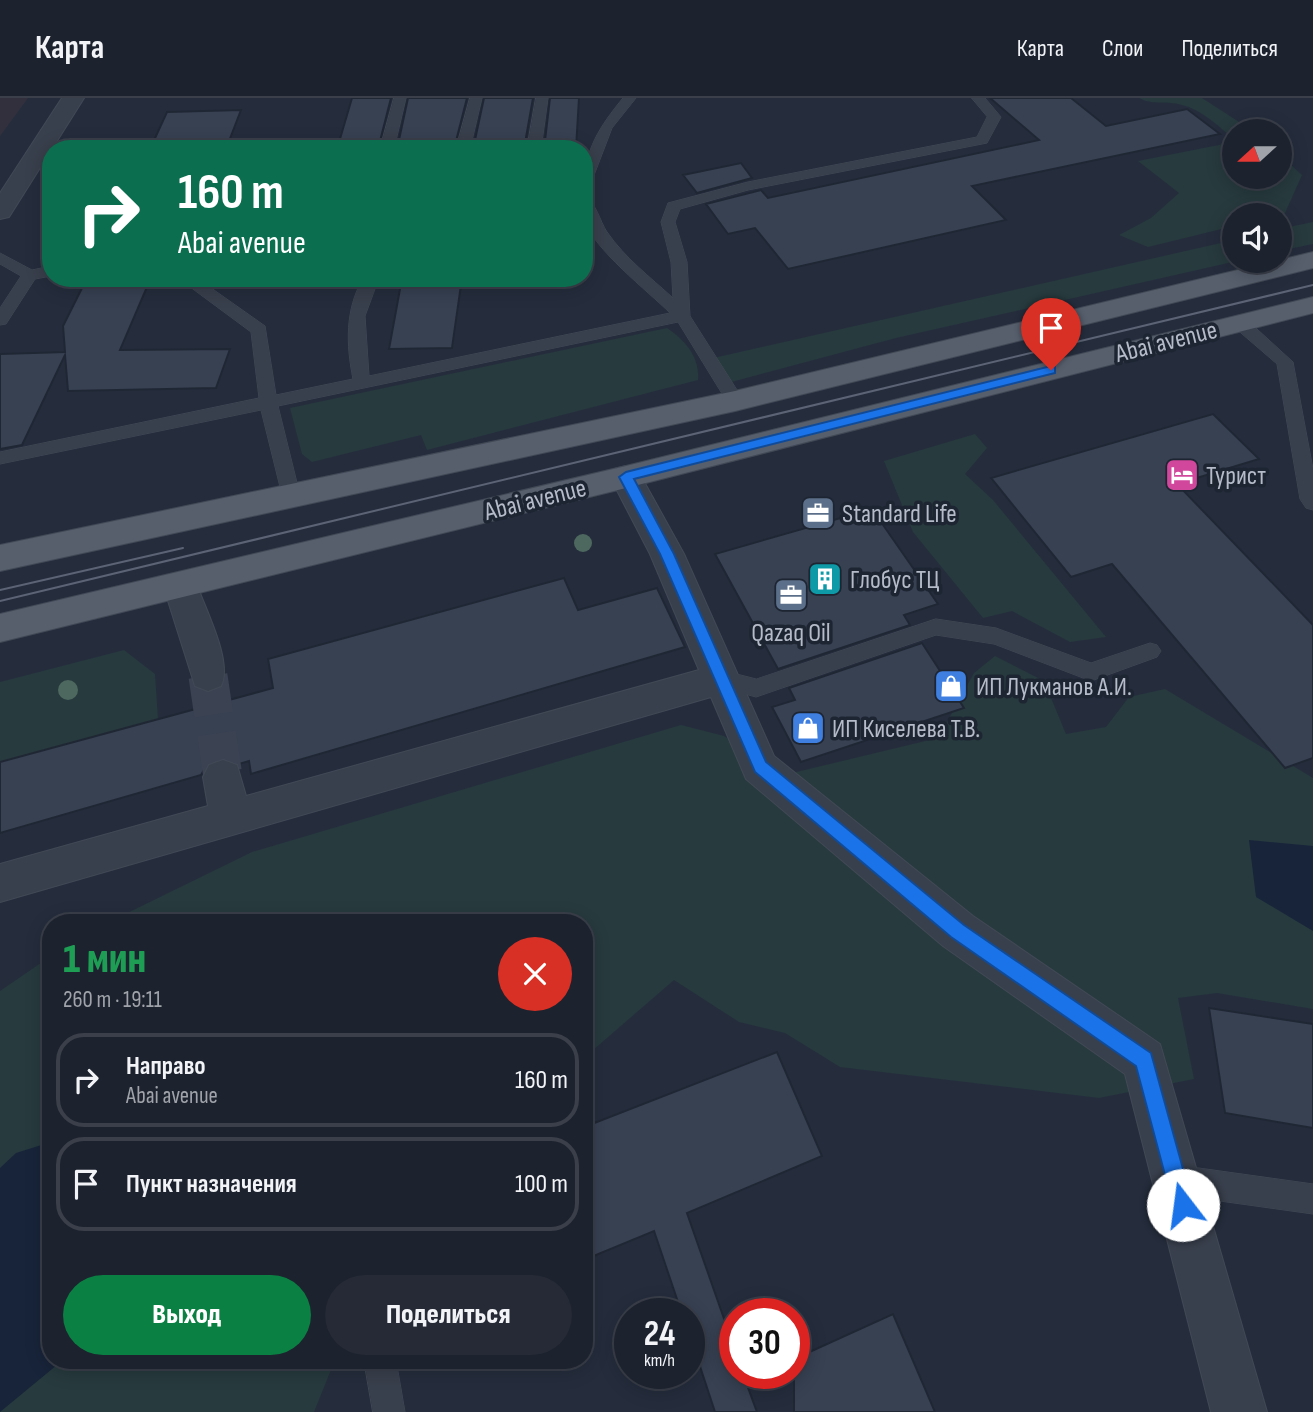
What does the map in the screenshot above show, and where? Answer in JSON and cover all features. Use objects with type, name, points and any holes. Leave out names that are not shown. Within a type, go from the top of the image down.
[{"type":"main road","name":"Abai avenue","points":[[0,558],[735,401],[1313,260]]},
{"type":"main road","name":"Abai avenue","points":[[0,628],[626,477],[1313,305]]},
{"type":"street","points":[[46,140],[73,98]]},
{"type":"street","points":[[0,212],[42,146]]},
{"type":"street","points":[[626,477],[667,554],[760,767],[958,931],[1144,1060],[1239,1412]]},
{"type":"street","points":[[180,585],[205,657],[208,676]]},
{"type":"street","points":[[0,883],[721,679]]},
{"type":"street","points":[[223,777],[230,819]]},
{"type":"lane","points":[[389,140],[400,98]]},
{"type":"lane","points":[[465,140],[476,98]]},
{"type":"lane","points":[[535,140],[542,98]]},
{"type":"lane","points":[[593,160],[606,127],[630,98]]},
{"type":"lane","points":[[682,316],[679,262],[668,222],[673,206],[690,199],[748,186],[982,140],[994,117],[978,98]]},
{"type":"lane","points":[[593,221],[626,266]]},
{"type":"lane","points":[[593,245],[626,266],[682,316],[735,401]]},
{"type":"lane","points":[[0,258],[30,275],[42,273]]},
{"type":"lane","points":[[0,320],[30,275]]},
{"type":"lane","points":[[198,287],[258,330],[269,402],[291,495]]},
{"type":"lane","points":[[362,383],[355,352],[357,320],[368,287]]},
{"type":"lane","points":[[0,458],[682,316]]},
{"type":"lane","points":[[1240,323],[1285,362],[1310,499],[1313,503]]},
{"type":"lane","points":[[721,679],[756,688],[936,627],[996,636],[1091,672],[1150,651]]},
{"type":"lane","points":[[1177,1180],[1313,1199]]},
{"type":"lane","points":[[382,1369],[389,1412]]},
{"type":"shaded area","points":[[0,98],[28,98],[0,136]]},
{"type":"green space","points":[[1139,98],[1202,98],[1234,119],[1222,119],[1222,129],[1189,107]]},
{"type":"green space","points":[[1222,144],[1222,189],[1292,189],[1292,166],[1302,175],[1289,203],[1222,203],[1222,229],[1148,247],[1119,235],[1151,218],[1179,193],[1138,161]]},
{"type":"green space","points":[[1313,222],[1313,244],[1292,248],[1292,226]]},
{"type":"green space","points":[[1222,243],[1222,264],[896,338],[724,384],[709,359]]},
{"type":"green space","points":[[667,328],[690,350],[697,364],[698,380],[427,450],[421,435],[312,462],[302,454],[290,408]]},
{"type":"green space","points":[[975,434],[987,448],[965,474],[993,500],[1106,637],[1070,642],[1012,611],[983,618],[913,532],[884,461]]},
{"type":"green space","points":[[124,650],[155,674],[158,719],[0,762],[0,682]]},
{"type":"green space","points":[[995,656],[1044,681],[1066,734],[1106,727],[1129,697],[1165,689],[1313,778],[1313,1009],[1217,993],[1178,998],[1194,1079],[1099,1098],[840,1067],[785,1033],[739,1022],[674,980],[593,1050],[593,914],[125,914],[252,852],[681,725],[724,736],[788,774],[938,738],[974,673]]},
{"type":"green space","points":[[42,962],[42,1369],[331,1369],[314,1412],[0,1412],[0,991]]},
{"type":"water","points":[[1249,840],[1313,846],[1313,931],[1256,897]]},
{"type":"water","points":[[42,1145],[42,1369],[52,1369],[0,1412],[0,1168],[16,1153]]},
{"type":"building","points":[[352,98],[391,98],[380,140],[340,140]]},
{"type":"building","points":[[408,98],[467,98],[456,140],[399,140]]},
{"type":"building","points":[[484,98],[533,98],[526,140],[475,140]]},
{"type":"building","points":[[550,98],[579,98],[577,140],[545,140]]},
{"type":"building","points":[[990,98],[1071,98],[1106,126],[1187,109],[1220,134],[972,186],[1006,220],[788,269],[755,228],[728,234],[706,204],[761,190],[768,198],[1039,140]]},
{"type":"building","points":[[241,110],[229,140],[154,140],[167,112]]},
{"type":"building","points":[[741,163],[752,178],[697,193],[683,175]]},
{"type":"building","points":[[147,287],[120,350],[230,349],[216,388],[68,391],[65,355],[22,445],[0,449],[0,354],[65,352],[63,326],[82,288]]},
{"type":"building","points":[[400,287],[461,287],[452,348],[389,349]]},
{"type":"building","points":[[1213,414],[1259,459],[1177,484],[1313,625],[1313,758],[1285,768],[1112,564],[1071,577],[991,478]]},
{"type":"building","name":"Глобус ТЦ","points":[[872,509],[938,604],[904,615],[910,625],[778,669],[715,554]]},
{"type":"building","points":[[564,578],[578,610],[657,588],[685,647],[251,774],[249,761],[239,764],[222,758],[208,763],[201,775],[0,833],[0,762],[273,688],[268,659]]},
{"type":"building","points":[[922,643],[964,708],[801,762],[772,707],[795,700],[789,688]]},
{"type":"building","points":[[1209,1008],[1313,1024],[1313,1128],[1225,1113]]},
{"type":"building","points":[[777,1052],[822,1156],[687,1213],[719,1304],[719,1389],[749,1389],[757,1412],[715,1412],[705,1382],[705,1298],[677,1298],[654,1231],[593,1256],[593,1124]]},
{"type":"building","points":[[893,1314],[935,1412],[794,1412],[794,1389],[810,1389],[810,1352]]},
{"type":"tunnel","points":[[208,676],[223,777]]},
{"type":"tram line","points":[[0,601],[1313,285]]},
{"type":"tram line","points":[[0,590],[183,548]]},
{"type":"place","name":"Турист","points":[[1182,475]]},
{"type":"place","name":"Standard Life","points":[[818,513]]},
{"type":"place","name":"Глобус ТЦ","points":[[825,579]]},
{"type":"place","name":"Qazaq Oil","points":[[791,595]]},
{"type":"place","name":"ИП Лукманов А.И.","points":[[951,686]]},
{"type":"place","name":"ИП Киселева Т.В.","points":[[808,728]]},
{"type":"route","points":[[1051,370],[626,477],[667,554],[760,767],[958,931],[1144,1060],[1183,1205]]}]
